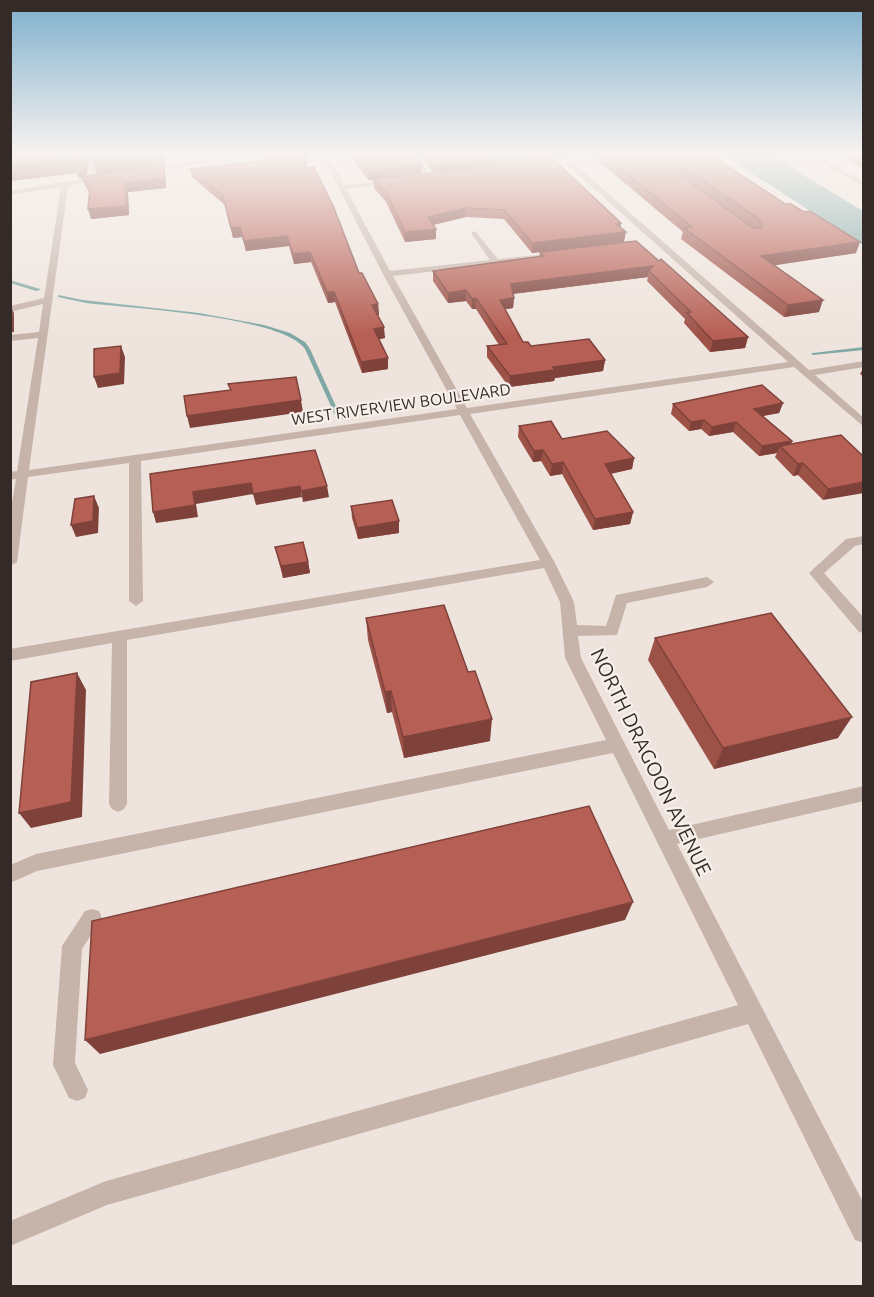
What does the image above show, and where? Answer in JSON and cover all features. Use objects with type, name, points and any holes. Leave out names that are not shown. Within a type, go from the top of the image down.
[{"type":"street","points":[[10,562],[61,214]]},
{"type":"street","name":"NORTH DRAGOON AVENUE","points":[[356,214],[548,563],[567,602],[573,658],[864,1230]]},
{"type":"street","points":[[626,214],[864,424]]},
{"type":"street","points":[[475,233],[496,262]]},
{"type":"street","points":[[648,244],[660,243]]},
{"type":"street","points":[[387,274],[566,254]]},
{"type":"street","points":[[10,309],[48,300]]},
{"type":"street","points":[[10,338],[44,334]]},
{"type":"street","name":"WEST RIVERVIEW BOULEVARD","points":[[10,476],[465,413],[796,364]]},
{"type":"street","points":[[806,373],[864,364]]},
{"type":"street","points":[[135,459],[136,601]]},
{"type":"street","points":[[864,540],[851,542],[816,573],[864,628]]},
{"type":"street","points":[[10,655],[548,563]]},
{"type":"street","points":[[570,630],[612,631],[621,599],[707,582]]},
{"type":"street","points":[[118,804],[120,636]]},
{"type":"street","points":[[10,874],[36,863],[617,746]]},
{"type":"street","points":[[664,839],[864,793]]},
{"type":"street","points":[[77,1090],[64,1065],[72,946],[92,918]]},
{"type":"street","points":[[10,1234],[106,1193],[752,1012]]},
{"type":"water","points":[[814,214],[863,214],[863,245]]},
{"type":"building","points":[[227,214],[336,214],[359,273],[362,273],[378,304],[372,305],[384,327],[374,329],[388,358],[361,362],[334,292],[327,292],[310,252],[293,254],[287,236],[244,241],[240,227],[231,228]]},
{"type":"building","points":[[396,214],[443,214],[428,217],[436,229],[405,232]]},
{"type":"building","points":[[507,214],[611,214],[621,223],[616,224],[626,232],[532,243]]},
{"type":"building","points":[[675,214],[733,214],[753,228],[762,228],[762,222],[750,214],[814,214],[860,242],[761,256],[823,300],[788,305],[684,228],[692,227]]},
{"type":"building","points":[[636,241],[659,261],[661,259],[748,337],[713,341],[687,313],[691,312],[649,271],[653,266],[511,284],[514,298],[500,300],[523,342],[528,342],[531,346],[589,339],[605,360],[510,376],[487,346],[507,344],[476,298],[472,299],[466,290],[448,293],[433,271],[544,256],[540,252]]},
{"type":"building","points":[[121,346],[120,373],[94,377],[94,349]]},
{"type":"building","points":[[296,377],[301,400],[187,416],[184,396],[231,390],[228,384]]},
{"type":"building","points":[[762,385],[783,403],[754,409],[792,441],[762,446],[736,422],[712,427],[704,420],[691,422],[673,404]]},
{"type":"building","points":[[551,421],[562,439],[607,431],[634,458],[605,464],[633,512],[595,519],[563,462],[552,464],[543,450],[534,451],[519,426]]},
{"type":"building","points":[[841,435],[864,457],[864,482],[828,489],[803,463],[798,464],[780,446]]},
{"type":"building","points":[[315,450],[327,486],[301,491],[300,486],[253,494],[251,483],[193,492],[195,505],[153,512],[150,474]]},
{"type":"building","points":[[94,496],[93,521],[71,525],[75,499]]},
{"type":"building","points":[[392,500],[399,521],[357,528],[351,506]]},
{"type":"building","points":[[303,542],[308,562],[281,566],[275,547]]},
{"type":"building","points":[[444,605],[468,672],[475,671],[492,719],[403,737],[391,691],[385,692],[366,618]]},
{"type":"building","points":[[771,613],[852,717],[723,748],[655,638]]},
{"type":"building","points":[[77,673],[71,802],[19,813],[31,682]]},
{"type":"building","points":[[589,806],[633,902],[85,1040],[92,921]]},
{"type":"waterway","points":[[10,281],[38,290]]},
{"type":"waterway","points":[[60,296],[83,301],[199,314],[264,326],[288,334],[303,343],[337,414],[344,418]]},
{"type":"waterway","points":[[813,354],[864,348]]}]
